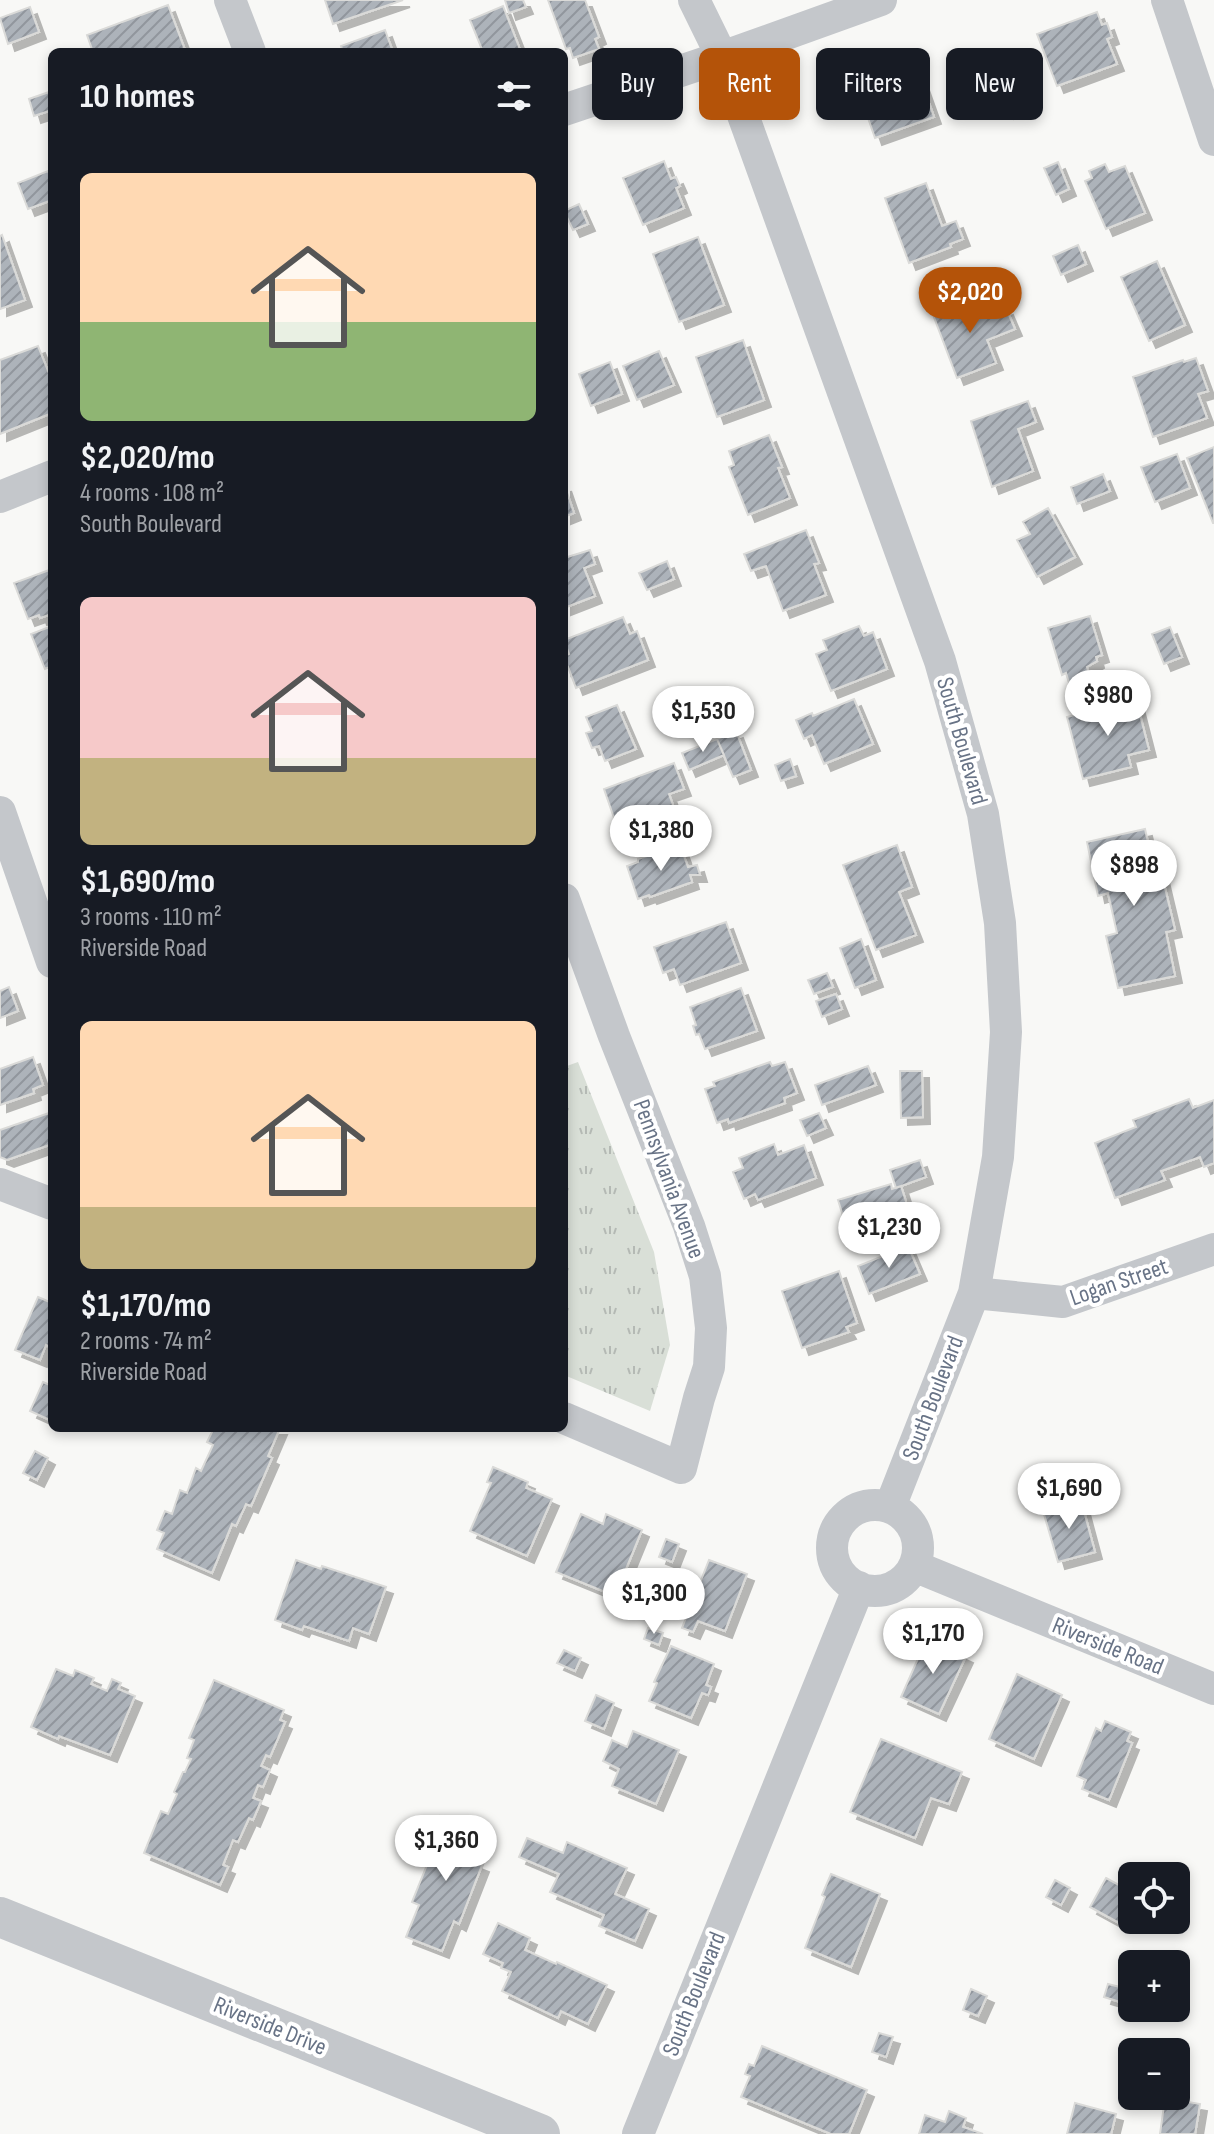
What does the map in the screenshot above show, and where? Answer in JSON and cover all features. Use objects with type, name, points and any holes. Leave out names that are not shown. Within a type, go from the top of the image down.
[{"type":"street","points":[[230,0],[248,48]]},
{"type":"street","name":"South Boulevard","points":[[694,0],[718,48]]},
{"type":"street","points":[[747,48],[881,0]]},
{"type":"street","points":[[1167,0],[1214,140]]},
{"type":"street","points":[[568,109],[699,65]]},
{"type":"street","name":"South Boulevard","points":[[745,120],[940,661],[983,814],[1000,923],[1006,1032],[998,1157],[974,1293],[890,1507]]},
{"type":"street","points":[[0,497],[48,478]]},
{"type":"street","points":[[0,812],[48,950]]},
{"type":"street","name":"Pennsylvania Avenue","points":[[568,910],[689,1226],[705,1276],[711,1328],[709,1367],[681,1468],[568,1420]]},
{"type":"street","points":[[0,1184],[48,1202]]},
{"type":"street","name":"Logan Street","points":[[974,1293],[1063,1302],[1214,1249]]},
{"type":"street","points":[[864,1506],[890,1507],[903,1515],[911,1526],[918,1549],[914,1566],[897,1585],[884,1590],[871,1591],[859,1587],[847,1581],[839,1571],[833,1558],[834,1533],[851,1512],[864,1506]]},
{"type":"street","name":"Riverside Road","points":[[914,1566],[1214,1689]]},
{"type":"street","name":"South Boulevard","points":[[638,2134],[859,1587]]},
{"type":"street","name":"Riverside Drive","points":[[0,1917],[540,2134]]},
{"type":"green space","points":[[578,1062],[654,1252],[670,1345],[650,1411],[568,1377],[568,1066]]},
{"type":"building","points":[[325,0],[403,0],[333,24]]},
{"type":"building","points":[[505,0],[523,0],[526,7],[509,13]]},
{"type":"building","points":[[548,0],[585,0],[599,37],[595,39],[599,48],[592,48],[592,51],[573,58]]},
{"type":"building","points":[[168,5],[184,48],[92,48],[87,35]]},
{"type":"building","points":[[503,6],[519,48],[481,48],[470,20]]},
{"type":"building","points":[[30,7],[39,32],[8,44],[0,18]]},
{"type":"building","points":[[1097,12],[1102,25],[1107,23],[1112,37],[1107,39],[1117,64],[1057,86],[1037,34]]},
{"type":"building","points":[[385,30],[392,48],[342,48]]},
{"type":"building","points":[[48,92],[48,111],[34,116],[29,99]]},
{"type":"building","points":[[869,120],[926,120],[875,138]]},
{"type":"building","points":[[664,161],[671,179],[676,177],[680,186],[676,188],[684,208],[643,225],[623,178]]},
{"type":"building","points":[[1058,162],[1069,189],[1056,195],[1044,168]]},
{"type":"building","points":[[1105,164],[1109,172],[1125,166],[1145,213],[1106,229],[1085,181],[1092,178],[1089,171]]},
{"type":"building","points":[[48,171],[48,202],[28,209],[18,183]]},
{"type":"building","points":[[926,183],[942,226],[956,221],[963,239],[950,244],[951,247],[909,263],[885,198]]},
{"type":"building","points":[[579,204],[588,224],[573,230],[568,219],[568,209]]},
{"type":"building","points":[[0,236],[25,300],[0,309]]},
{"type":"building","points":[[698,237],[724,305],[679,322],[653,254]]},
{"type":"building","points":[[1078,245],[1086,264],[1061,275],[1053,256]]},
{"type":"building","points":[[1157,261],[1185,325],[1149,341],[1121,277]]},
{"type":"building","points":[[969,298],[977,319],[1006,308],[1015,329],[987,340],[996,363],[957,378],[932,312]]},
{"type":"building","points":[[743,340],[764,400],[717,417],[696,357]]},
{"type":"building","points":[[38,346],[48,371],[48,415],[0,434],[0,360]]},
{"type":"building","points":[[659,351],[674,385],[637,400],[623,366]]},
{"type":"building","points":[[1196,358],[1208,391],[1198,394],[1207,418],[1153,437],[1133,377]]},
{"type":"building","points":[[610,362],[622,394],[591,406],[579,374]]},
{"type":"building","points":[[1028,401],[1036,422],[1018,429],[1033,471],[992,487],[971,421]]},
{"type":"building","points":[[769,435],[790,498],[748,515],[729,467],[734,465],[729,451]]},
{"type":"building","points":[[1214,447],[1214,523],[1213,523],[1187,458]]},
{"type":"building","points":[[1177,454],[1190,488],[1155,502],[1141,467]]},
{"type":"building","points":[[1103,474],[1110,491],[1077,504],[1071,487]]},
{"type":"building","points":[[568,496],[574,513],[568,515]]},
{"type":"building","points":[[1048,508],[1075,557],[1037,577],[1017,540],[1030,534],[1023,522]]},
{"type":"building","points":[[806,530],[819,563],[814,564],[826,595],[783,611],[766,566],[751,571],[744,554]]},
{"type":"building","points":[[590,550],[595,564],[584,568],[595,596],[568,606],[568,557]]},
{"type":"building","points":[[667,561],[674,579],[647,590],[639,573]]},
{"type":"building","points":[[48,570],[48,615],[28,619],[14,583]]},
{"type":"building","points":[[1090,616],[1102,655],[1087,667],[1090,680],[1070,686],[1066,673],[1062,675],[1048,628]]},
{"type":"building","points":[[623,617],[630,634],[637,631],[648,660],[576,688],[568,667],[568,638]]},
{"type":"building","points":[[859,626],[864,636],[873,632],[887,669],[831,691],[816,654],[827,650],[823,640]]},
{"type":"building","points":[[1170,627],[1182,657],[1164,664],[1152,634]]},
{"type":"building","points":[[48,628],[48,668],[45,669],[31,634]]},
{"type":"building","points":[[854,699],[873,744],[824,764],[812,735],[804,739],[796,720]]},
{"type":"building","points":[[1136,699],[1149,750],[1128,755],[1131,767],[1083,779],[1067,717]]},
{"type":"building","points":[[617,705],[636,749],[605,761],[599,746],[592,748],[586,733],[592,731],[586,717]]},
{"type":"building","points":[[716,706],[722,721],[711,725],[705,711]]},
{"type":"building","points":[[736,731],[751,770],[733,777],[717,739]]},
{"type":"building","points":[[717,739],[724,755],[689,770],[682,753]]},
{"type":"building","points":[[790,759],[796,776],[781,781],[775,765]]},
{"type":"building","points":[[674,763],[684,789],[669,794],[677,816],[631,833],[624,814],[614,818],[604,789]]},
{"type":"building","points":[[1145,829],[1155,873],[1161,871],[1175,930],[1166,932],[1175,976],[1118,988],[1106,936],[1117,933],[1108,893],[1098,896],[1087,842]]},
{"type":"building","points":[[680,845],[688,867],[697,865],[700,875],[690,875],[692,882],[638,899],[627,866],[638,862],[638,859]]},
{"type":"building","points":[[897,845],[912,887],[899,892],[916,935],[876,950],[843,865]]},
{"type":"building","points":[[726,922],[741,963],[680,985],[674,969],[663,973],[654,947]]},
{"type":"building","points":[[861,939],[876,980],[855,988],[840,948]]},
{"type":"building","points":[[827,973],[833,987],[814,994],[808,980]]},
{"type":"building","points":[[9,987],[18,1011],[0,1018],[0,991]]},
{"type":"building","points":[[741,988],[757,1031],[705,1049],[699,1034],[696,1035],[690,1007]]},
{"type":"building","points":[[836,994],[842,1009],[822,1017],[816,1001]]},
{"type":"building","points":[[33,1057],[43,1085],[33,1089],[34,1093],[0,1105],[0,1069]]},
{"type":"building","points":[[770,1062],[772,1066],[785,1062],[797,1093],[784,1098],[785,1103],[729,1123],[728,1119],[717,1123],[705,1089],[715,1086],[713,1082]]},
{"type":"building","points":[[868,1066],[876,1085],[822,1105],[815,1085]]},
{"type":"building","points":[[900,1071],[922,1071],[923,1117],[901,1118]]},
{"type":"building","points":[[1189,1099],[1193,1108],[1214,1100],[1214,1163],[1204,1167],[1200,1157],[1161,1171],[1165,1180],[1115,1198],[1095,1143],[1136,1127],[1133,1120]]},
{"type":"building","points":[[48,1113],[48,1145],[7,1160],[0,1157],[0,1130]]},
{"type":"building","points":[[819,1113],[826,1128],[807,1136],[800,1120]]},
{"type":"building","points":[[774,1144],[778,1155],[804,1145],[816,1178],[758,1200],[755,1194],[744,1199],[733,1172],[743,1168],[739,1158]]},
{"type":"building","points":[[920,1160],[926,1177],[896,1188],[890,1170]]},
{"type":"building","points":[[891,1184],[892,1189],[901,1186],[909,1211],[902,1213],[904,1221],[850,1239],[838,1200]]},
{"type":"building","points":[[908,1246],[920,1274],[869,1294],[858,1266]]},
{"type":"building","points":[[839,1271],[857,1323],[846,1327],[849,1332],[802,1348],[782,1291]]},
{"type":"building","points":[[38,1297],[48,1301],[48,1346],[40,1360],[15,1350]]},
{"type":"building","points":[[43,1382],[48,1384],[48,1419],[30,1411]]},
{"type":"building","points":[[212,1432],[278,1432],[268,1456],[272,1458],[251,1506],[246,1504],[236,1526],[232,1524],[212,1573],[157,1549],[164,1533],[157,1530],[165,1511],[172,1514],[180,1490],[187,1493],[196,1468],[201,1471],[213,1445],[207,1442]]},
{"type":"building","points":[[35,1451],[48,1458],[37,1480],[23,1473]]},
{"type":"building","points":[[493,1467],[528,1482],[526,1488],[552,1499],[527,1556],[470,1531],[491,1483],[487,1482]]},
{"type":"building","points":[[1056,1469],[1064,1493],[1032,1504],[1023,1481]]},
{"type":"building","points":[[1081,1500],[1095,1552],[1058,1562],[1043,1511]]},
{"type":"building","points":[[581,1514],[603,1524],[606,1514],[642,1530],[615,1596],[556,1572]]},
{"type":"building","points":[[666,1539],[679,1544],[672,1562],[659,1557]]},
{"type":"building","points":[[296,1560],[386,1587],[369,1634],[353,1628],[349,1641],[275,1620]]},
{"type":"building","points":[[709,1560],[747,1574],[725,1631],[698,1621],[693,1632],[682,1628]]},
{"type":"building","points":[[648,1628],[663,1633],[659,1645],[644,1639]]},
{"type":"building","points":[[927,1638],[966,1656],[939,1714],[901,1697]]},
{"type":"building","points":[[671,1646],[714,1664],[706,1685],[711,1687],[708,1695],[702,1693],[691,1718],[649,1701],[657,1683],[654,1682]]},
{"type":"building","points":[[564,1650],[581,1658],[575,1671],[557,1663]]},
{"type":"building","points":[[56,1669],[73,1676],[75,1670],[94,1678],[91,1684],[107,1691],[112,1679],[121,1683],[118,1689],[135,1696],[110,1755],[31,1727]]},
{"type":"building","points":[[1017,1674],[1062,1695],[1034,1759],[989,1739]]},
{"type":"building","points":[[214,1680],[284,1710],[280,1720],[285,1722],[270,1757],[266,1755],[261,1766],[270,1770],[263,1787],[258,1785],[253,1798],[261,1801],[238,1842],[233,1840],[223,1865],[228,1867],[220,1885],[144,1853],[161,1811],[168,1814],[177,1794],[174,1792],[191,1759],[187,1758],[194,1740],[189,1738]]},
{"type":"building","points":[[596,1695],[614,1703],[604,1729],[585,1721]]},
{"type":"building","points":[[1105,1721],[1131,1732],[1127,1741],[1132,1743],[1109,1800],[1082,1789],[1086,1780],[1077,1776],[1096,1728],[1101,1731]]},
{"type":"building","points":[[633,1731],[679,1750],[656,1804],[612,1786],[619,1769],[603,1761],[612,1740],[627,1747]]},
{"type":"building","points":[[881,1739],[962,1772],[949,1804],[931,1798],[915,1838],[850,1812]]},
{"type":"building","points":[[440,1816],[486,1834],[474,1862],[482,1865],[459,1924],[454,1921],[442,1951],[406,1937],[419,1905],[412,1902],[435,1845],[429,1843]]},
{"type":"building","points":[[527,1838],[563,1853],[567,1842],[627,1868],[615,1894],[649,1909],[635,1941],[599,1926],[604,1915],[550,1892],[559,1874],[519,1857]]},
{"type":"building","points":[[831,1874],[880,1894],[851,1967],[805,1948]]},
{"type":"building","points":[[1106,1878],[1118,1884],[1118,1922],[1090,1907]]},
{"type":"building","points":[[1055,1880],[1070,1888],[1061,1905],[1046,1897]]},
{"type":"building","points":[[498,1923],[530,1938],[525,1950],[607,1985],[588,2024],[561,2011],[558,2018],[502,1991],[511,1972],[501,1968],[503,1963],[483,1954]]},
{"type":"building","points":[[1108,1984],[1118,1986],[1118,2001],[1104,1997]]},
{"type":"building","points":[[971,1989],[987,1996],[978,2016],[963,2010]]},
{"type":"building","points":[[879,2033],[893,2037],[886,2057],[872,2052]]},
{"type":"building","points":[[762,2046],[867,2090],[849,2134],[831,2134],[741,2097],[750,2076],[745,2074],[749,2064],[754,2066]]},
{"type":"building","points":[[1190,2102],[1200,2104],[1195,2134],[1160,2134],[1163,2110],[1190,2110]]},
{"type":"building","points":[[1075,2103],[1116,2114],[1111,2134],[1067,2134]]},
{"type":"building","points":[[949,2111],[966,2118],[963,2127],[983,2134],[919,2134],[925,2115],[945,2122]]}]
